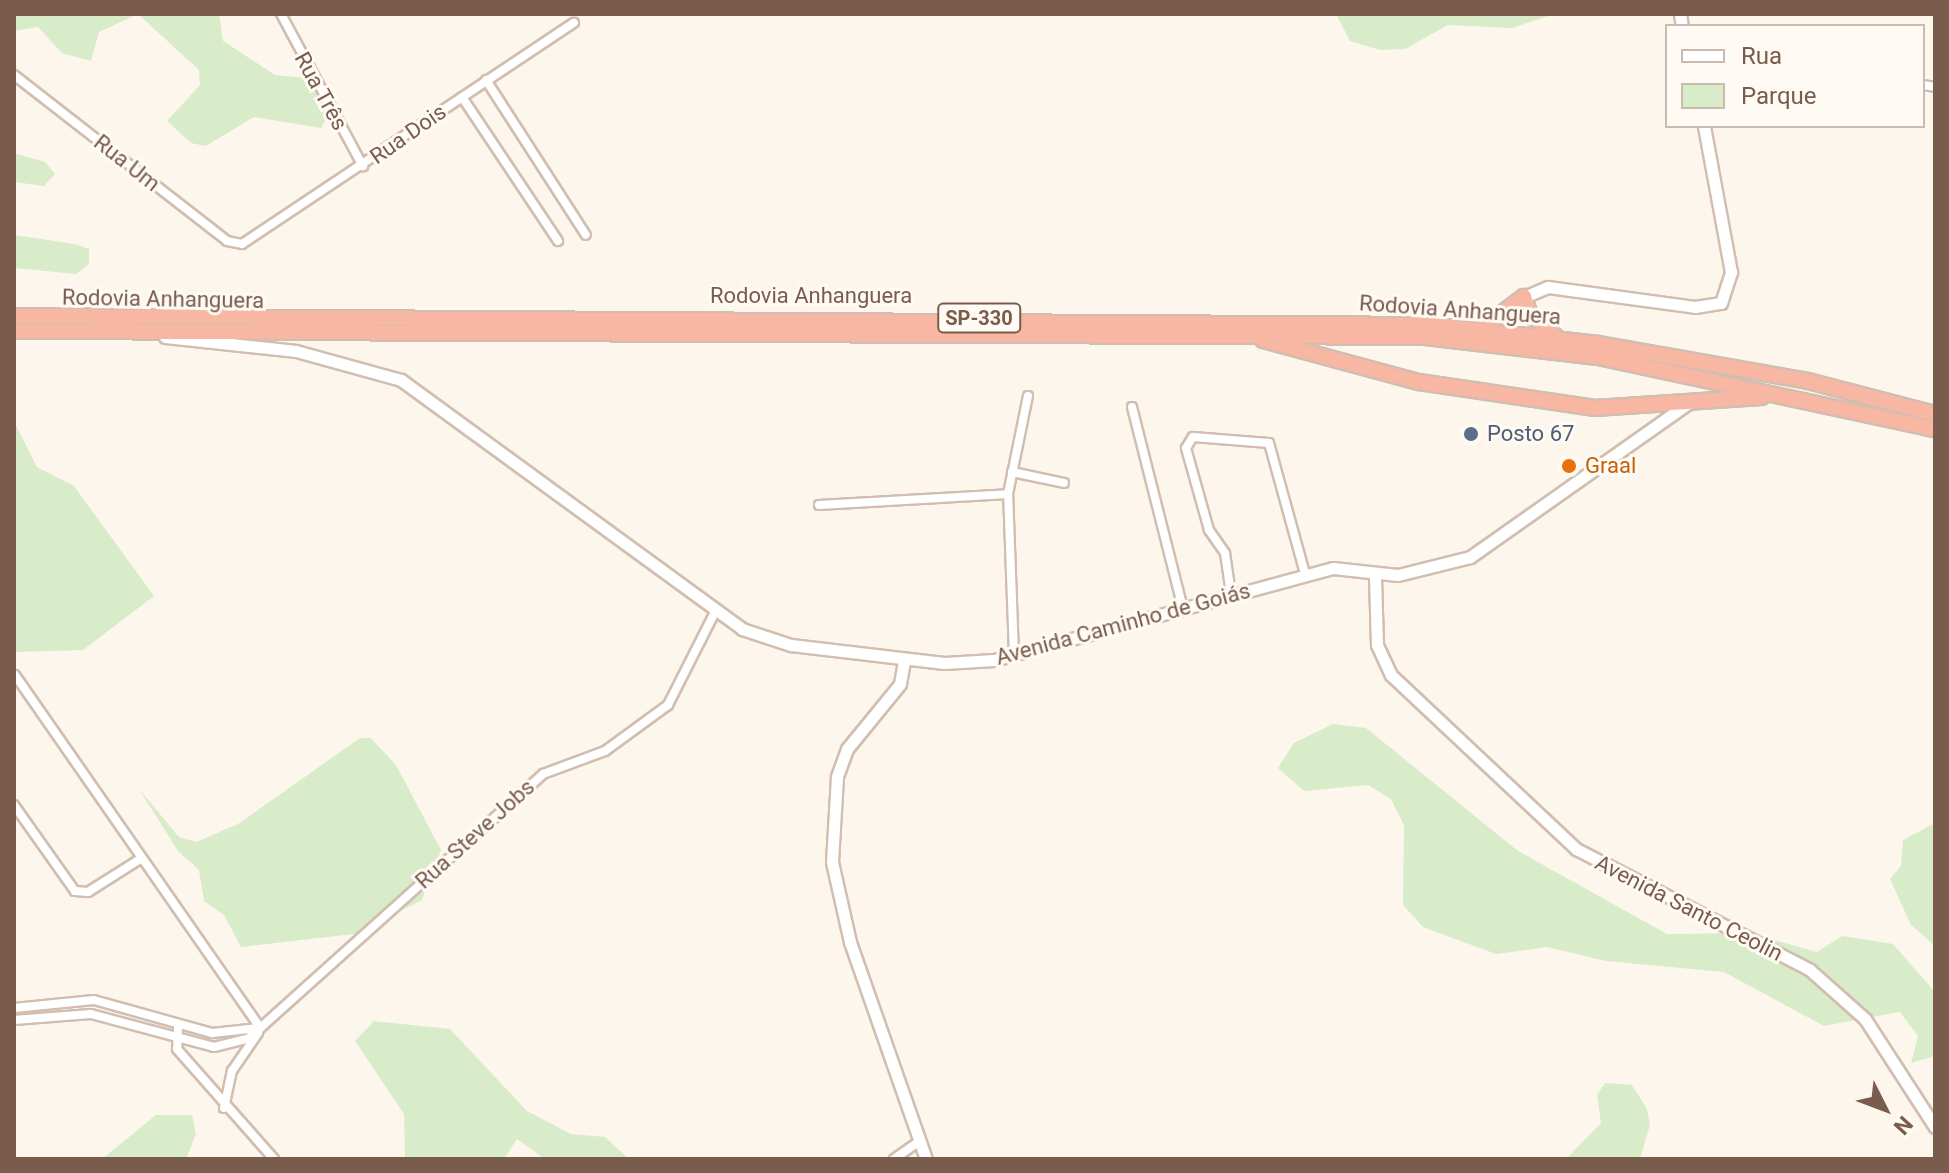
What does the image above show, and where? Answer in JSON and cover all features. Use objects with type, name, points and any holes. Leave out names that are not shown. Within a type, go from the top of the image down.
[{"type":"highway","points":[[1481,329],[1524,297],[1530,315],[1558,338]]},
{"type":"highway","name":"Rodovia Anhanguera","points":[[14,316],[300,323],[934,317],[1481,329],[1558,338],[1808,381],[1935,414]]},
{"type":"highway","name":"Rodovia Anhanguera","points":[[14,331],[1425,337],[1598,357],[1935,429]]},
{"type":"highway","points":[[1243,335],[1470,393],[1626,410],[1796,397]]},
{"type":"street","name":"Rua Três","points":[[281,14],[363,166]]},
{"type":"street","name":"Rua Dois","points":[[242,244],[574,23]]},
{"type":"street","name":"Rua Um","points":[[14,75],[227,241],[242,244]]},
{"type":"street","points":[[486,80],[586,235]]},
{"type":"street","points":[[462,97],[558,241]]},
{"type":"street","points":[[1524,297],[1548,287],[1695,307],[1721,303],[1731,272],[1704,128]]},
{"type":"street","name":"Avenida Caminho de Goiás","points":[[112,332],[296,351],[401,380],[714,614],[791,645],[904,661],[976,663],[1305,574],[1355,569],[1375,577],[1470,557],[1527,522],[1688,403]]},
{"type":"street","points":[[1014,655],[1008,494],[1028,396]]},
{"type":"street","points":[[1132,407],[1183,609]]},
{"type":"street","points":[[1231,594],[1186,448],[1193,437],[1269,443],[1305,574]]},
{"type":"street","points":[[1012,472],[1064,483]]},
{"type":"street","points":[[819,505],[1008,494]]},
{"type":"street","name":"Avenida Santo Ceolin","points":[[1375,577],[1377,645],[1391,675],[1576,849],[1810,970],[1865,1019],[1935,1127]]},
{"type":"street","name":"Rua Steve Jobs","points":[[260,1028],[543,774],[605,751],[668,705],[714,614]]},
{"type":"street","points":[[904,661],[900,684],[847,749],[837,777],[832,862],[917,1143],[926,1159]]},
{"type":"street","points":[[15,675],[260,1028]]},
{"type":"street","points":[[14,805],[75,891],[88,892],[140,859]]},
{"type":"street","points":[[14,1008],[94,1000],[178,1026],[212,1033],[260,1028]]},
{"type":"street","points":[[14,1020],[91,1014],[173,1039],[214,1047],[260,1028]]},
{"type":"street","points":[[173,1039],[178,1026]]},
{"type":"street","points":[[224,1108],[232,1071],[260,1028]]},
{"type":"street","points":[[173,1039],[224,1108],[274,1159]]},
{"type":"street","points":[[894,1159],[917,1143]]},
{"type":"green space","points":[[14,14],[138,14],[99,32],[91,61],[62,53],[38,27],[14,31]]},
{"type":"green space","points":[[138,14],[219,14],[223,41],[275,75],[305,78],[327,101],[328,116],[321,128],[254,117],[206,146],[191,143],[167,121],[200,85],[199,70]]},
{"type":"green space","points":[[1336,14],[1554,14],[1512,28],[1448,25],[1405,49],[1380,50],[1350,41]]},
{"type":"green space","points":[[14,153],[45,162],[55,174],[44,186],[14,182]]},
{"type":"green space","points":[[14,235],[89,249],[89,264],[76,274],[14,268]]},
{"type":"green space","points":[[14,421],[37,467],[74,486],[154,596],[83,650],[14,652]]},
{"type":"green space","points":[[1333,724],[1366,728],[1518,851],[1667,934],[1749,933],[1817,952],[1842,936],[1893,944],[1935,992],[1935,1056],[1911,1063],[1918,1036],[1900,1012],[1824,1026],[1724,972],[1606,961],[1547,947],[1496,954],[1423,927],[1403,905],[1404,825],[1391,799],[1368,785],[1304,791],[1278,768],[1294,743]]},
{"type":"green space","points":[[360,738],[371,738],[396,765],[441,850],[422,900],[354,934],[241,947],[224,915],[204,901],[199,870],[178,851],[139,789],[179,837],[196,842],[238,824]]},
{"type":"green space","points":[[1935,823],[1935,946],[1911,925],[1890,879],[1901,866],[1903,840]]},
{"type":"green space","points":[[374,1021],[450,1029],[527,1111],[571,1134],[605,1137],[629,1159],[545,1159],[517,1139],[504,1159],[405,1159],[404,1114],[355,1041]]},
{"type":"green space","points":[[1605,1083],[1632,1085],[1647,1109],[1650,1125],[1640,1159],[1566,1159],[1601,1123],[1597,1095]]},
{"type":"green space","points":[[156,1115],[192,1115],[196,1134],[186,1159],[102,1159]]},
{"type":"place","name":"Posto 67","points":[[1471,434]]},
{"type":"place","name":"Graal","points":[[1569,466]]}]
